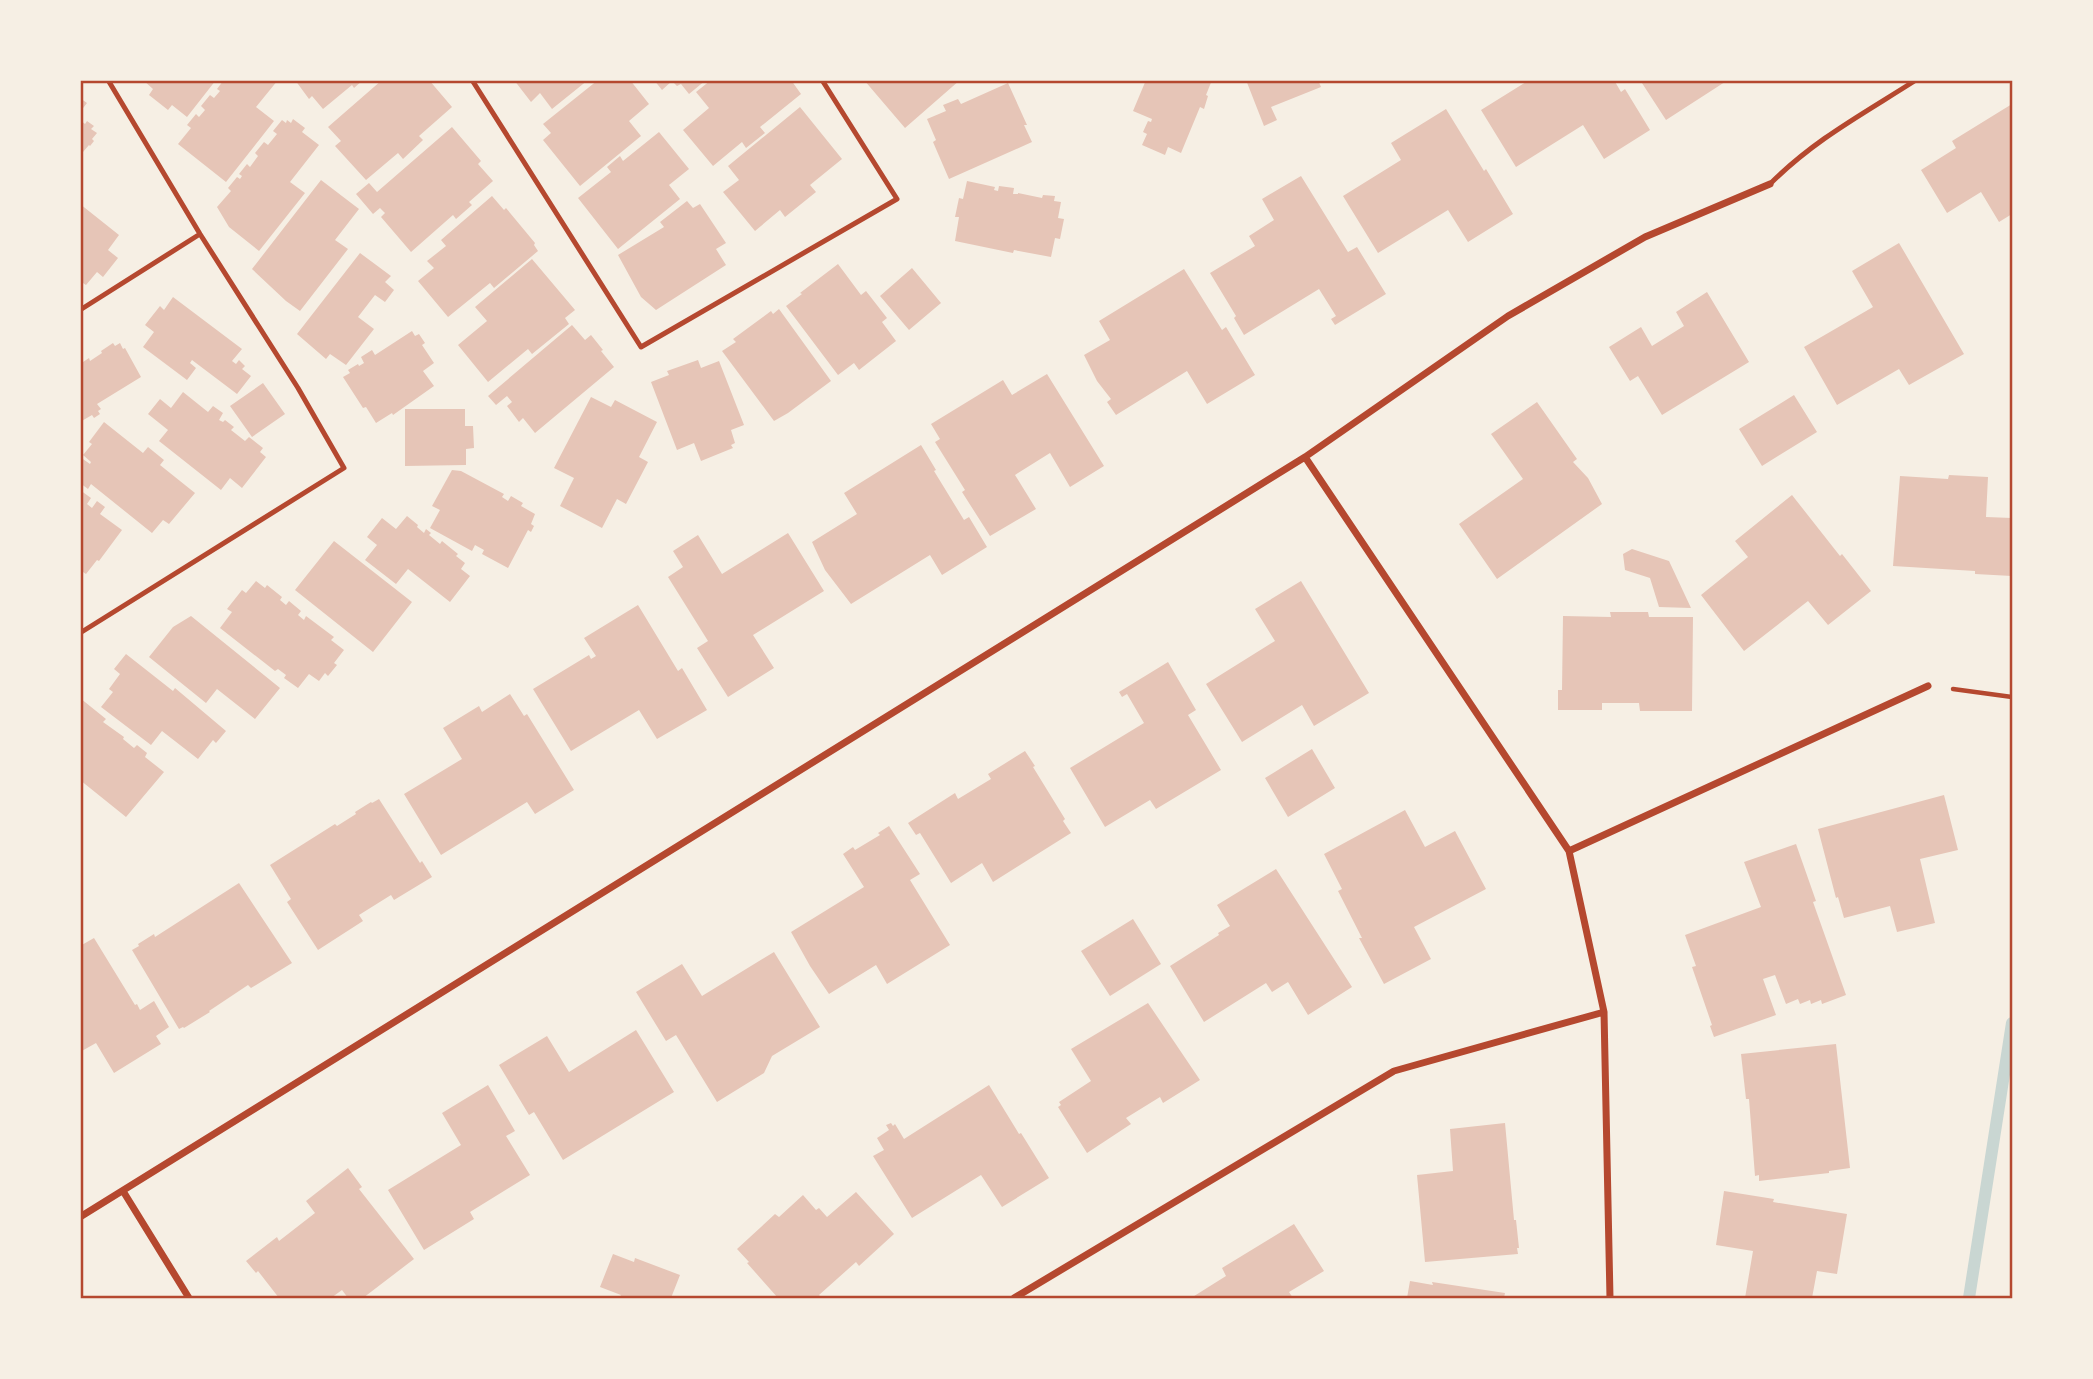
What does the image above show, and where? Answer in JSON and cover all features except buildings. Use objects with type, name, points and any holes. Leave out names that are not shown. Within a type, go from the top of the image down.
[{"type":"street","points":[[80,1217],[1305,457],[1508,316],[1645,237],[1770,184]]},
{"type":"street","points":[[1305,457],[1569,851],[1604,1012],[1610,1298]]},
{"type":"street","points":[[1569,851],[1928,686]]},
{"type":"street","points":[[1014,1298],[1394,1070],[1604,1012]]},
{"type":"street","points":[[123,1191],[189,1298]]},
{"type":"lane","points":[[80,633],[344,467],[108,80]]},
{"type":"lane","points":[[472,80],[641,347],[897,199],[822,80]]},
{"type":"lane","points":[[1770,184],[1816,143],[1916,80]]},
{"type":"lane","points":[[80,310],[200,234]]},
{"type":"path","points":[[1928,686],[2012,697]]},
{"type":"waterway","points":[[1969,1298],[2012,1023]]}]
